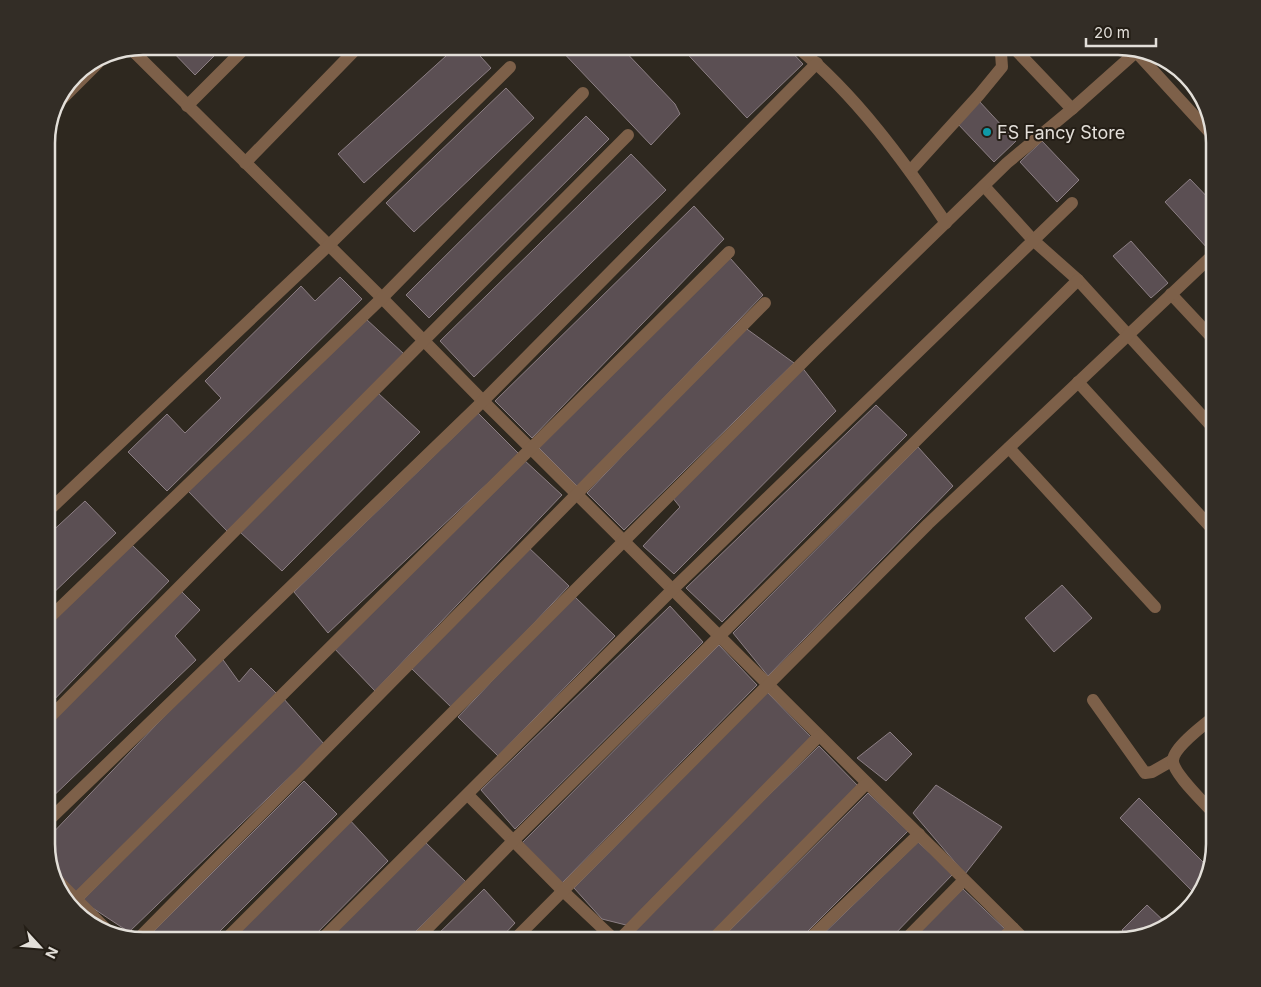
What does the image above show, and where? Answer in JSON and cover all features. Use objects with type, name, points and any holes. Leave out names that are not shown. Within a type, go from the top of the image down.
[{"type":"street","points":[[137,55],[1017,932]]},
{"type":"street","points":[[187,106],[238,55]]},
{"type":"street","points":[[245,163],[350,55]]},
{"type":"street","points":[[807,55],[817,63],[874,126],[910,171],[946,223]]},
{"type":"street","points":[[910,171],[980,95],[1002,67],[1002,55]]},
{"type":"street","points":[[1021,55],[1072,109]]},
{"type":"street","points":[[233,932],[814,350],[1007,164],[1131,56]]},
{"type":"street","points":[[1142,58],[1204,126]]},
{"type":"street","points":[[55,814],[483,401],[817,63]]},
{"type":"street","points":[[55,505],[328,246],[510,67]]},
{"type":"street","points":[[55,612],[382,298],[584,93]]},
{"type":"street","points":[[55,712],[628,135]]},
{"type":"street","points":[[984,186],[1033,240],[1078,280],[1206,420]]},
{"type":"street","points":[[329,932],[673,589],[1072,203]]},
{"type":"street","points":[[76,899],[730,252]]},
{"type":"street","points":[[522,932],[928,524],[1206,261]]},
{"type":"street","points":[[425,932],[513,841],[1078,280]]},
{"type":"street","points":[[1171,294],[1206,331]]},
{"type":"street","points":[[145,932],[765,303]]},
{"type":"street","points":[[1078,382],[1206,522]]},
{"type":"street","points":[[1008,448],[1154,607]]},
{"type":"street","points":[[1093,700],[1145,773],[1152,772],[1173,760]]},
{"type":"street","points":[[1206,724],[1176,751],[1173,760],[1175,770],[1206,804]]},
{"type":"street","points":[[626,932],[819,736]]},
{"type":"street","points":[[720,932],[867,783]]},
{"type":"street","points":[[468,795],[563,891],[607,932]]},
{"type":"street","points":[[816,932],[919,834]]},
{"type":"street","points":[[913,932],[964,880]]},
{"type":"street","points":[[70,893],[94,917]]},
{"type":"street","points":[[1009,932],[1013,928]]},
{"type":"building","points":[[176,55],[215,55],[195,75]]},
{"type":"building","points":[[447,55],[479,55],[491,68],[364,183],[338,154]]},
{"type":"building","points":[[566,55],[629,55],[675,104],[680,114],[651,145]]},
{"type":"building","points":[[688,55],[794,55],[803,64],[747,118]]},
{"type":"building","points":[[506,88],[534,118],[414,232],[386,203]]},
{"type":"building","name":"FS Fancy Store","points":[[979,101],[1016,141],[994,162],[957,123]]},
{"type":"building","points":[[586,116],[609,139],[429,318],[406,295]]},
{"type":"building","points":[[1042,141],[1079,180],[1057,202],[1020,162]]},
{"type":"building","points":[[631,154],[666,190],[474,377],[440,341]]},
{"type":"building","points":[[1190,179],[1206,196],[1206,247],[1165,202]]},
{"type":"building","points":[[694,206],[724,239],[532,438],[495,401]]},
{"type":"building","points":[[1131,241],[1168,283],[1151,298],[1113,256]]},
{"type":"building","points":[[730,258],[763,295],[578,487],[538,447]]},
{"type":"building","points":[[340,277],[362,299],[167,491],[128,452],[167,414],[185,433],[221,398],[205,381],[301,286],[315,301]]},
{"type":"building","points":[[366,319],[404,354],[227,531],[188,491]]},
{"type":"building","points":[[744,327],[794,363],[624,530],[587,493]]},
{"type":"building","points":[[801,366],[836,411],[674,574],[643,546],[680,507],[672,497]]},
{"type":"building","points":[[378,393],[420,432],[282,571],[240,532]]},
{"type":"building","points":[[876,405],[907,435],[722,622],[686,588]]},
{"type":"building","points":[[478,413],[519,454],[328,633],[294,592]]},
{"type":"building","points":[[918,447],[953,486],[768,676],[733,633]]},
{"type":"building","points":[[523,459],[562,495],[375,691],[332,646]]},
{"type":"building","points":[[85,501],[116,533],[55,591],[55,529]]},
{"type":"building","points":[[132,545],[169,581],[55,699],[55,619]]},
{"type":"building","points":[[527,546],[569,586],[453,709],[411,668]]},
{"type":"building","points":[[1062,585],[1092,618],[1054,652],[1025,618]]},
{"type":"building","points":[[181,591],[200,610],[175,636],[196,660],[55,794],[55,718]]},
{"type":"building","points":[[573,595],[615,636],[498,756],[458,717]]},
{"type":"building","points":[[670,606],[703,642],[515,829],[481,790]]},
{"type":"building","points":[[719,645],[757,685],[562,883],[522,843]]},
{"type":"building","points":[[221,657],[239,682],[251,668],[278,695],[77,893],[63,880],[58,867],[55,850],[55,831]]},
{"type":"building","points":[[767,692],[812,738],[626,925],[602,919],[574,888]]},
{"type":"building","points":[[283,698],[324,744],[130,931],[126,930],[82,901]]},
{"type":"building","points":[[890,732],[912,754],[886,781],[857,758]]},
{"type":"building","points":[[819,746],[861,789],[713,932],[629,932]]},
{"type":"building","points":[[304,781],[337,814],[219,932],[153,932]]},
{"type":"building","points":[[936,785],[1002,827],[965,874],[913,813]]},
{"type":"building","points":[[868,793],[908,831],[807,932],[728,932]]},
{"type":"building","points":[[1139,798],[1204,863],[1192,891],[1120,818]]},
{"type":"building","points":[[347,817],[388,861],[318,932],[232,932]]},
{"type":"building","points":[[423,840],[466,882],[415,932],[331,932]]},
{"type":"building","points":[[918,842],[953,874],[897,932],[825,932]]},
{"type":"building","points":[[484,889],[515,923],[506,932],[440,932]]},
{"type":"building","points":[[963,889],[1005,929],[1002,932],[920,932]]},
{"type":"building","points":[[1147,905],[1162,920],[1141,929],[1124,932],[1122,930]]},
{"type":"place","name":"FS Fancy Store","points":[[987,132]]}]
